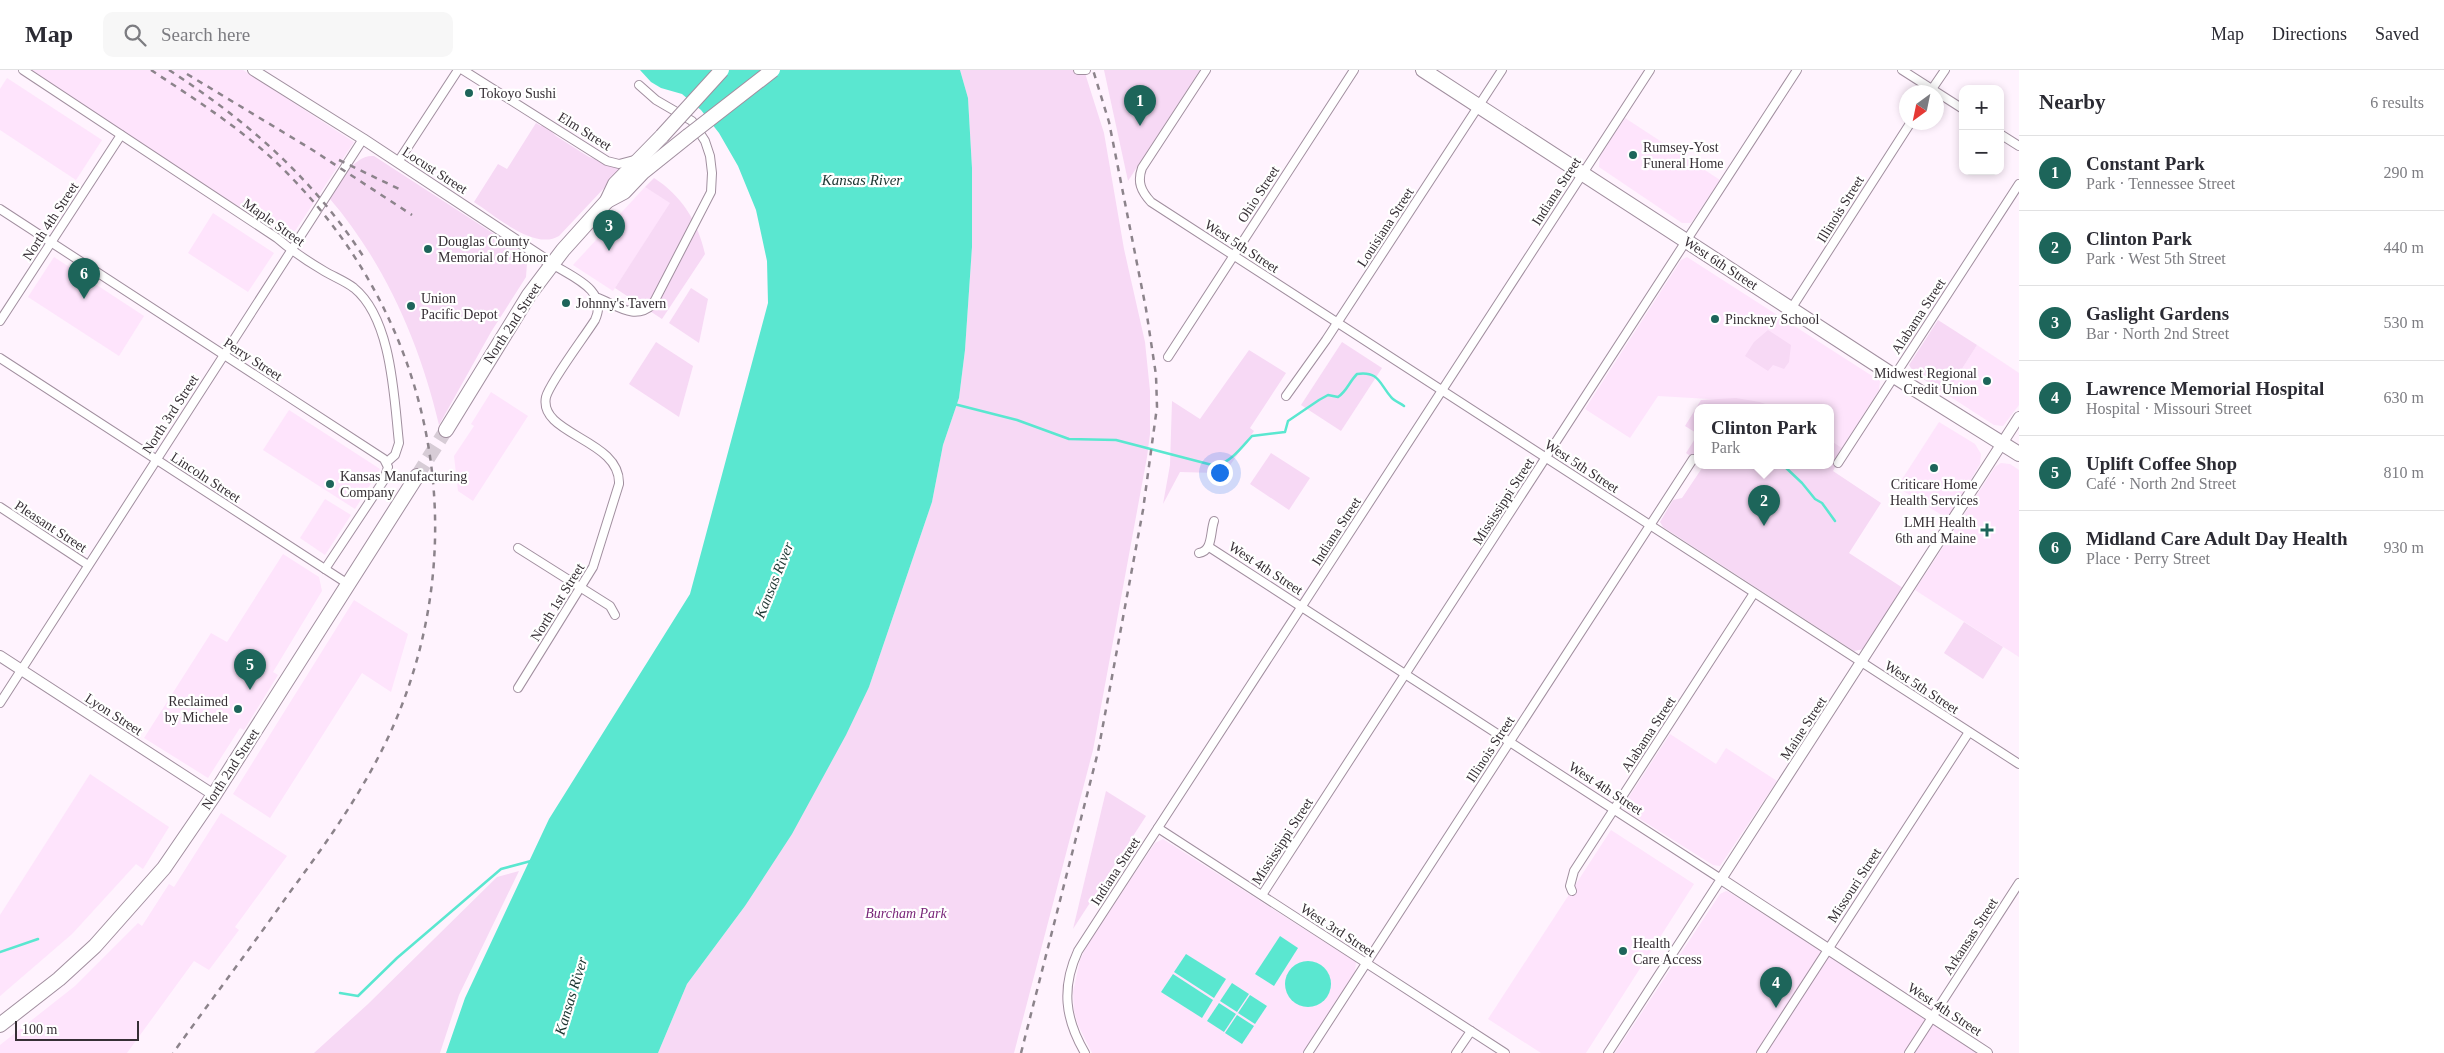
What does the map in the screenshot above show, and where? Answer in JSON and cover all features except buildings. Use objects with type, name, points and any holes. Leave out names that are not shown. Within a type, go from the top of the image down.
[{"type":"highway","name":"North 2nd Street","points":[[446,430],[512,320],[552,264],[607,201],[615,184],[722,70]]},
{"type":"highway","name":"North 2nd Street","points":[[607,201],[624,192],[643,172],[773,70]]},
{"type":"highway","name":"West 6th Street","points":[[1423,70],[1894,376],[2019,454]]},
{"type":"highway","name":"North 2nd Street","points":[[0,1025],[59,979],[112,928],[164,868],[214,795],[417,476]]},
{"type":"street","name":"Maple Street","points":[[23,70],[277,238],[290,249],[354,289],[365,300],[375,318],[388,358],[399,443],[395,454],[387,462]]},
{"type":"street","name":"Locust Street","points":[[253,70],[363,139],[593,290],[598,298],[634,313],[645,311],[653,304],[711,192],[710,156],[706,141],[692,120],[656,100],[639,85]]},
{"type":"street","points":[[398,162],[458,70]]},
{"type":"street","name":"Elm Street","points":[[463,70],[542,121],[611,162],[628,162],[646,152]]},
{"type":"street","points":[[1078,70],[1086,70]]},
{"type":"street","name":"West 5th Street","points":[[1206,70],[1142,168],[1139,182],[1144,195],[1151,202],[2019,764]]},
{"type":"street","name":"Ohio Street","points":[[1168,357],[1354,70]]},
{"type":"street","name":"Louisiana Street","points":[[1286,396],[1337,323],[1502,70]]},
{"type":"street","name":"Indiana Street","points":[[1085,1053],[1068,1015],[1069,981],[1078,952],[1650,70]]},
{"type":"street","name":"Mississippi Street","points":[[1262,895],[1798,70]]},
{"type":"street","points":[[1902,70],[1923,85]]},
{"type":"street","points":[[1935,85],[1945,70]]},
{"type":"street","points":[[1944,98],[1959,107]]},
{"type":"street","name":"Illinois Street","points":[[1791,309],[1906,130]]},
{"type":"street","name":"North 4th Street","points":[[0,321],[121,135]]},
{"type":"street","points":[[2004,137],[2019,146]]},
{"type":"street","name":"North 3rd Street","points":[[0,704],[290,249],[363,139]]},
{"type":"street","name":"Alabama Street","points":[[1838,463],[2019,184]]},
{"type":"street","name":"Perry Street","points":[[0,209],[380,455],[387,462]]},
{"type":"street","name":"North 1st Street","points":[[518,688],[597,560],[620,476],[617,467],[608,456],[553,419],[546,406],[548,391],[596,320],[599,307],[598,298]]},
{"type":"street","name":"Lincoln Street","points":[[0,358],[348,584]]},
{"type":"street","name":"Maine Street","points":[[1608,1053],[2019,417]]},
{"type":"street","name":"Illinois Street","points":[[1308,1053],[1693,459]]},
{"type":"street","points":[[325,569],[381,484],[387,471],[387,462]]},
{"type":"street","name":"Pleasant Street","points":[[0,507],[88,565]]},
{"type":"street","points":[[1199,553],[1209,547],[1214,521]]},
{"type":"street","name":"West 4th Street","points":[[1209,547],[1987,1053]]},
{"type":"street","points":[[518,548],[610,606],[615,615]]},
{"type":"street","name":"Alabama Street","points":[[1572,891],[1570,886],[1574,871],[1754,593]]},
{"type":"street","name":"Lyon Street","points":[[0,656],[214,795]]},
{"type":"street","name":"Missouri Street","points":[[1761,1053],[1968,732]]},
{"type":"street","name":"West 3rd Street","points":[[1158,828],[1505,1053]]},
{"type":"street","name":"Arkansas Street","points":[[1909,1053],[2019,883]]},
{"type":"street","points":[[1456,1053],[1470,1031]]},
{"type":"shaded area","points":[[29,70],[243,70],[354,142],[293,234],[284,236]]},
{"type":"shaded area","points":[[7,78],[102,140],[76,180],[0,130],[0,89]]},
{"type":"shaded area","points":[[1625,118],[1720,180],[1691,223],[1682,223],[1599,167],[1600,156]]},
{"type":"shaded area","points":[[645,187],[671,203],[613,291],[573,265]]},
{"type":"shaded area","points":[[213,213],[274,253],[248,292],[188,253]]},
{"type":"shaded area","points":[[54,257],[144,316],[119,356],[28,297]]},
{"type":"shaded area","name":"Pinckney School","points":[[1687,257],[1880,381],[1879,390],[1842,448],[1834,443],[1834,404],[1766,404],[1760,402],[1658,396],[1630,438],[1585,409],[1681,260]]},
{"type":"shaded area","points":[[1977,345],[2019,373],[2019,405],[2003,426],[1994,425],[1946,394]]},
{"type":"shaded area","points":[[491,392],[528,416],[473,501],[458,491],[454,456],[474,426],[471,424]]},
{"type":"shaded area","points":[[289,410],[380,469],[355,509],[263,450]]},
{"type":"shaded area","points":[[1939,422],[1975,444],[1981,454],[1980,464],[1948,519],[1897,487]]},
{"type":"shaded area","name":"LMH Health 6th and Maine","points":[[2001,463],[2010,464],[2019,470],[2019,657],[1915,590],[1995,467]]},
{"type":"shaded area","points":[[325,499],[351,515],[325,555],[300,538]]},
{"type":"shaded area","points":[[283,554],[319,577],[322,591],[273,672],[278,675],[244,730],[240,728],[208,778],[144,738],[211,633],[227,642]]},
{"type":"shaded area","points":[[354,600],[408,634],[391,692],[362,673],[270,818],[233,794]]},
{"type":"shaded area","points":[[1670,734],[1716,764],[1726,748],[1777,781],[1720,866],[1713,865],[1624,809],[1625,803]]},
{"type":"shaded area","points":[[90,774],[169,827],[143,869],[136,864],[72,934],[0,996],[0,915]]},
{"type":"shaded area","points":[[221,813],[287,856],[235,927],[239,930],[209,970],[194,961],[127,1053],[0,1053],[0,1045],[75,986],[138,923],[142,926],[169,884],[174,887]]},
{"type":"shaded area","points":[[1611,830],[1694,884],[1586,1053],[1541,1053],[1488,1019]]},
{"type":"shaded area","points":[[1163,839],[1356,962],[1355,972],[1303,1053],[1092,1053],[1078,1025],[1074,1011],[1073,992],[1080,960],[1088,943],[1155,843]]},
{"type":"shaded area","points":[[1726,891],[1978,1053],[1615,1053],[1720,894]]},
{"type":"green space","name":"Burcham Park","points":[[960,70],[1084,70],[1104,133],[1124,249],[1145,342],[1150,391],[1150,434],[1147,457],[1093,750],[1014,1053],[658,1053],[687,984],[745,906],[869,687],[932,502],[943,445],[959,398],[965,350],[972,247],[972,168],[968,98]]},
{"type":"green space","points":[[1104,70],[1200,70],[1128,181]]},
{"type":"green space","points":[[536,123],[541,126],[543,123],[556,136],[589,157],[623,168],[559,236],[549,239],[538,239],[515,230],[474,202],[498,164],[507,169]]},
{"type":"green space","points":[[374,156],[519,250],[527,263],[526,277],[491,332],[439,425],[422,365],[398,306],[368,250],[330,199],[353,165],[366,157]]},
{"type":"green space","points":[[654,178],[681,202],[698,231],[705,254],[662,319],[615,288],[670,203],[645,187]]},
{"type":"green space","points":[[691,288],[708,299],[699,343],[669,323]]},
{"type":"green space","points":[[1938,320],[1977,345],[1946,394],[1914,373],[1909,365]]},
{"type":"green space","points":[[1768,330],[1791,345],[1789,362],[1784,369],[1773,365],[1768,371],[1745,356],[1754,342]]},
{"type":"green space","points":[[656,342],[693,366],[679,417],[629,384]]},
{"type":"green space","points":[[1342,342],[1382,368],[1341,431],[1301,405]]},
{"type":"green space","points":[[1249,350],[1286,373],[1250,428],[1254,431],[1219,481],[1216,473],[1180,472],[1163,504],[1170,465],[1172,401],[1200,419]]},
{"type":"green space","points":[[1736,398],[1766,404],[1699,404],[1701,400]]},
{"type":"green space","points":[[1694,411],[1694,432],[1685,426]]},
{"type":"green space","points":[[1694,440],[1694,458],[1686,453]]},
{"type":"green space","points":[[1834,443],[1842,448],[1834,460]]},
{"type":"green space","points":[[1271,453],[1310,478],[1289,510],[1250,484]]},
{"type":"green space","points":[[1834,462],[1837,464],[1833,471],[1881,503],[1849,553],[1903,588],[1864,649],[1854,651],[1663,527],[1660,522],[1673,500],[1682,498],[1701,469],[1834,469]]},
{"type":"green space","points":[[1964,622],[2003,647],[1983,679],[1944,653]]},
{"type":"green space","points":[[1106,791],[1146,816],[1073,929]]},
{"type":"green space","points":[[519,871],[459,995],[440,1053],[314,1053],[368,1004],[497,877]]},
{"type":"water","name":"Kansas River","points":[[640,70],[960,70],[968,98],[972,168],[972,247],[965,350],[959,398],[943,445],[932,502],[869,687],[846,735],[792,834],[745,906],[687,984],[658,1053],[446,1053],[465,998],[549,819],[690,594],[768,303],[767,261],[756,210],[738,166],[719,133],[701,110],[682,94],[661,88],[651,82]]},
{"type":"water","points":[[1280,936],[1298,948],[1274,986],[1255,974]]},
{"type":"water","points":[[1186,954],[1226,979],[1214,998],[1174,972]]},
{"type":"water","points":[[1308,961],[1321,965],[1327,971],[1331,984],[1327,997],[1321,1003],[1308,1007],[1295,1003],[1289,997],[1285,984],[1289,971],[1295,965]]},
{"type":"water","points":[[1173,974],[1213,1000],[1202,1018],[1161,992]]},
{"type":"water","points":[[1232,983],[1249,994],[1237,1012],[1220,1001]]},
{"type":"water","points":[[1250,995],[1267,1006],[1255,1024],[1238,1013]]},
{"type":"water","points":[[1219,1003],[1236,1014],[1224,1032],[1207,1021]]},
{"type":"water","points":[[1237,1015],[1254,1026],[1242,1044],[1225,1033]]},
{"type":"waterway","points":[[954,404],[1017,420],[1069,439],[1116,440],[1216,466],[1232,457],[1252,436],[1285,432],[1288,421],[1328,395],[1338,397],[1357,374],[1370,374],[1374,376],[1392,398],[1404,406]]},
{"type":"waterway","points":[[1787,469],[1815,499],[1822,503],[1835,521]]},
{"type":"waterway","points":[[340,993],[358,996],[397,958],[501,869],[531,861]]},
{"type":"waterway","points":[[0,952],[38,939]]},
{"type":"tunnel","points":[[417,476],[446,430]]},
{"type":"railway","points":[[151,70],[224,119],[258,146],[290,176],[341,236],[381,302],[410,372],[428,445],[435,520],[430,596],[414,671],[385,744],[353,802],[329,838],[173,1053]]},
{"type":"railway","points":[[169,70],[225,109],[276,152],[322,201],[363,256]]},
{"type":"railway","points":[[1021,1053],[1098,752],[1143,510],[1157,407],[1156,375],[1146,309],[1109,122],[1093,70]]},
{"type":"railway","points":[[187,74],[311,149],[412,215]]},
{"type":"railway","points":[[339,160],[399,189]]},
{"type":"place","name":"Tokoyo Sushi","points":[[469,93]]},
{"type":"place","name":"Constant Park","points":[[1140,126]]},
{"type":"place","name":"Rumsey-Yost Funeral Home","points":[[1633,155]]},
{"type":"place","name":"Douglas County Memorial of Honor","points":[[428,249]]},
{"type":"place","name":"Gaslight Gardens","points":[[609,251]]},
{"type":"place","name":"Midland Care Adult Day Health","points":[[84,299]]},
{"type":"place","name":"Johnny's Tavern","points":[[566,303]]},
{"type":"place","name":"Union Pacific Depot","points":[[411,306]]},
{"type":"place","name":"Pinckney School","points":[[1715,319]]},
{"type":"place","name":"Midwest Regional Credit Union","points":[[1987,381]]},
{"type":"place","name":"Criticare Home Health Services","points":[[1934,468]]},
{"type":"place","name":"Kansas Manufacturing Company","points":[[330,484]]},
{"type":"place","name":"Clinton Park","points":[[1764,526]]},
{"type":"place","name":"LMH Health 6th and Maine","points":[[1987,530]]},
{"type":"place","name":"Uplift Coffee Shop","points":[[250,690]]},
{"type":"place","name":"Reclaimed by Michele","points":[[238,709]]},
{"type":"place","name":"Health Care Access","points":[[1623,951]]},
{"type":"place","name":"Lawrence Memorial Hospital","points":[[1776,1008]]}]
